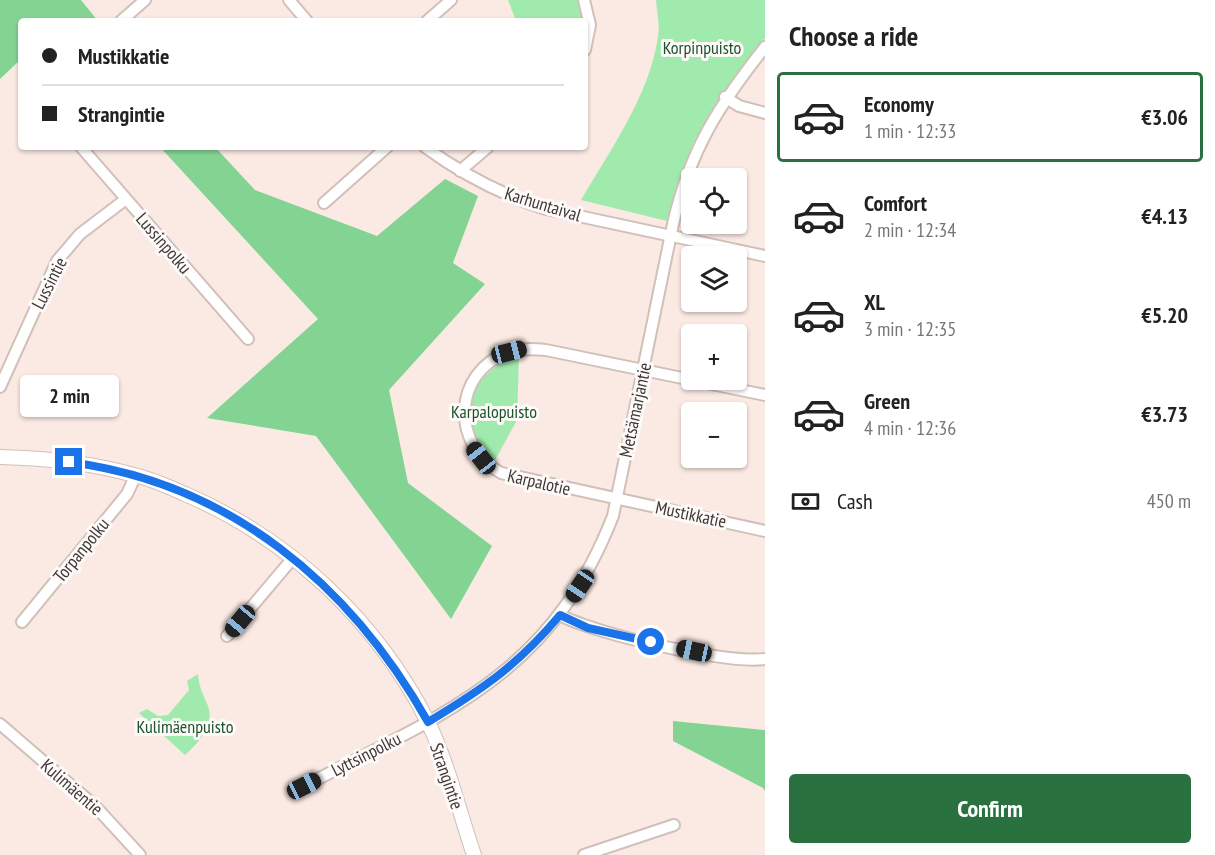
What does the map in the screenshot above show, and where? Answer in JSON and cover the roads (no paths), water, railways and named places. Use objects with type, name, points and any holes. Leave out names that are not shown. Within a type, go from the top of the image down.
[{"type":"street","points":[[124,18],[145,0]]},
{"type":"street","points":[[289,0],[305,18]]},
{"type":"street","points":[[430,18],[451,0]]},
{"type":"street","points":[[584,0],[590,25],[588,35]]},
{"type":"street","name":"Metsämarjantie","points":[[428,722],[464,701],[510,669],[560,615],[594,562],[613,516],[671,236],[686,176],[707,129],[725,98],[765,47]]},
{"type":"street","points":[[725,98],[739,106],[765,113]]},
{"type":"street","name":"Lussinpolku","points":[[84,150],[248,339]]},
{"type":"street","points":[[324,203],[384,150]]},
{"type":"street","name":"Karhuntaival","points":[[429,150],[460,171],[517,200],[546,209],[765,256]]},
{"type":"street","points":[[460,171],[484,150]]},
{"type":"street","name":"Lussintie","points":[[0,387],[57,261],[80,234],[126,199]]},
{"type":"street","name":"Karpalotie","points":[[616,498],[511,477],[492,468],[469,441],[463,409],[470,388],[482,370],[500,356],[521,349],[546,350],[765,395]]},
{"type":"street","name":"Strangintie","points":[[0,457],[33,458],[87,465],[136,475],[233,518],[293,558],[342,601],[363,626],[391,662],[428,722],[438,745],[474,855]]},
{"type":"street","name":"Torpanpolku","points":[[22,622],[127,494],[136,475]]},
{"type":"street","name":"Mustikkatie","points":[[616,498],[765,531]]},
{"type":"street","points":[[227,636],[293,558]]},
{"type":"street","points":[[560,615],[588,628],[702,653],[736,660],[765,659]]},
{"type":"street","name":"Lyttsinpolku","points":[[304,786],[428,722]]},
{"type":"street","name":"Kulimäentie","points":[[0,724],[95,806],[140,855]]},
{"type":"street","points":[[584,855],[674,825]]},
{"type":"park label","name":"Korpinpuisto","points":[[702,47]]},
{"type":"park label","name":"Karpalopuisto","points":[[494,411]]},
{"type":"park label","name":"Kulimäenpuisto","points":[[185,726]]}]
